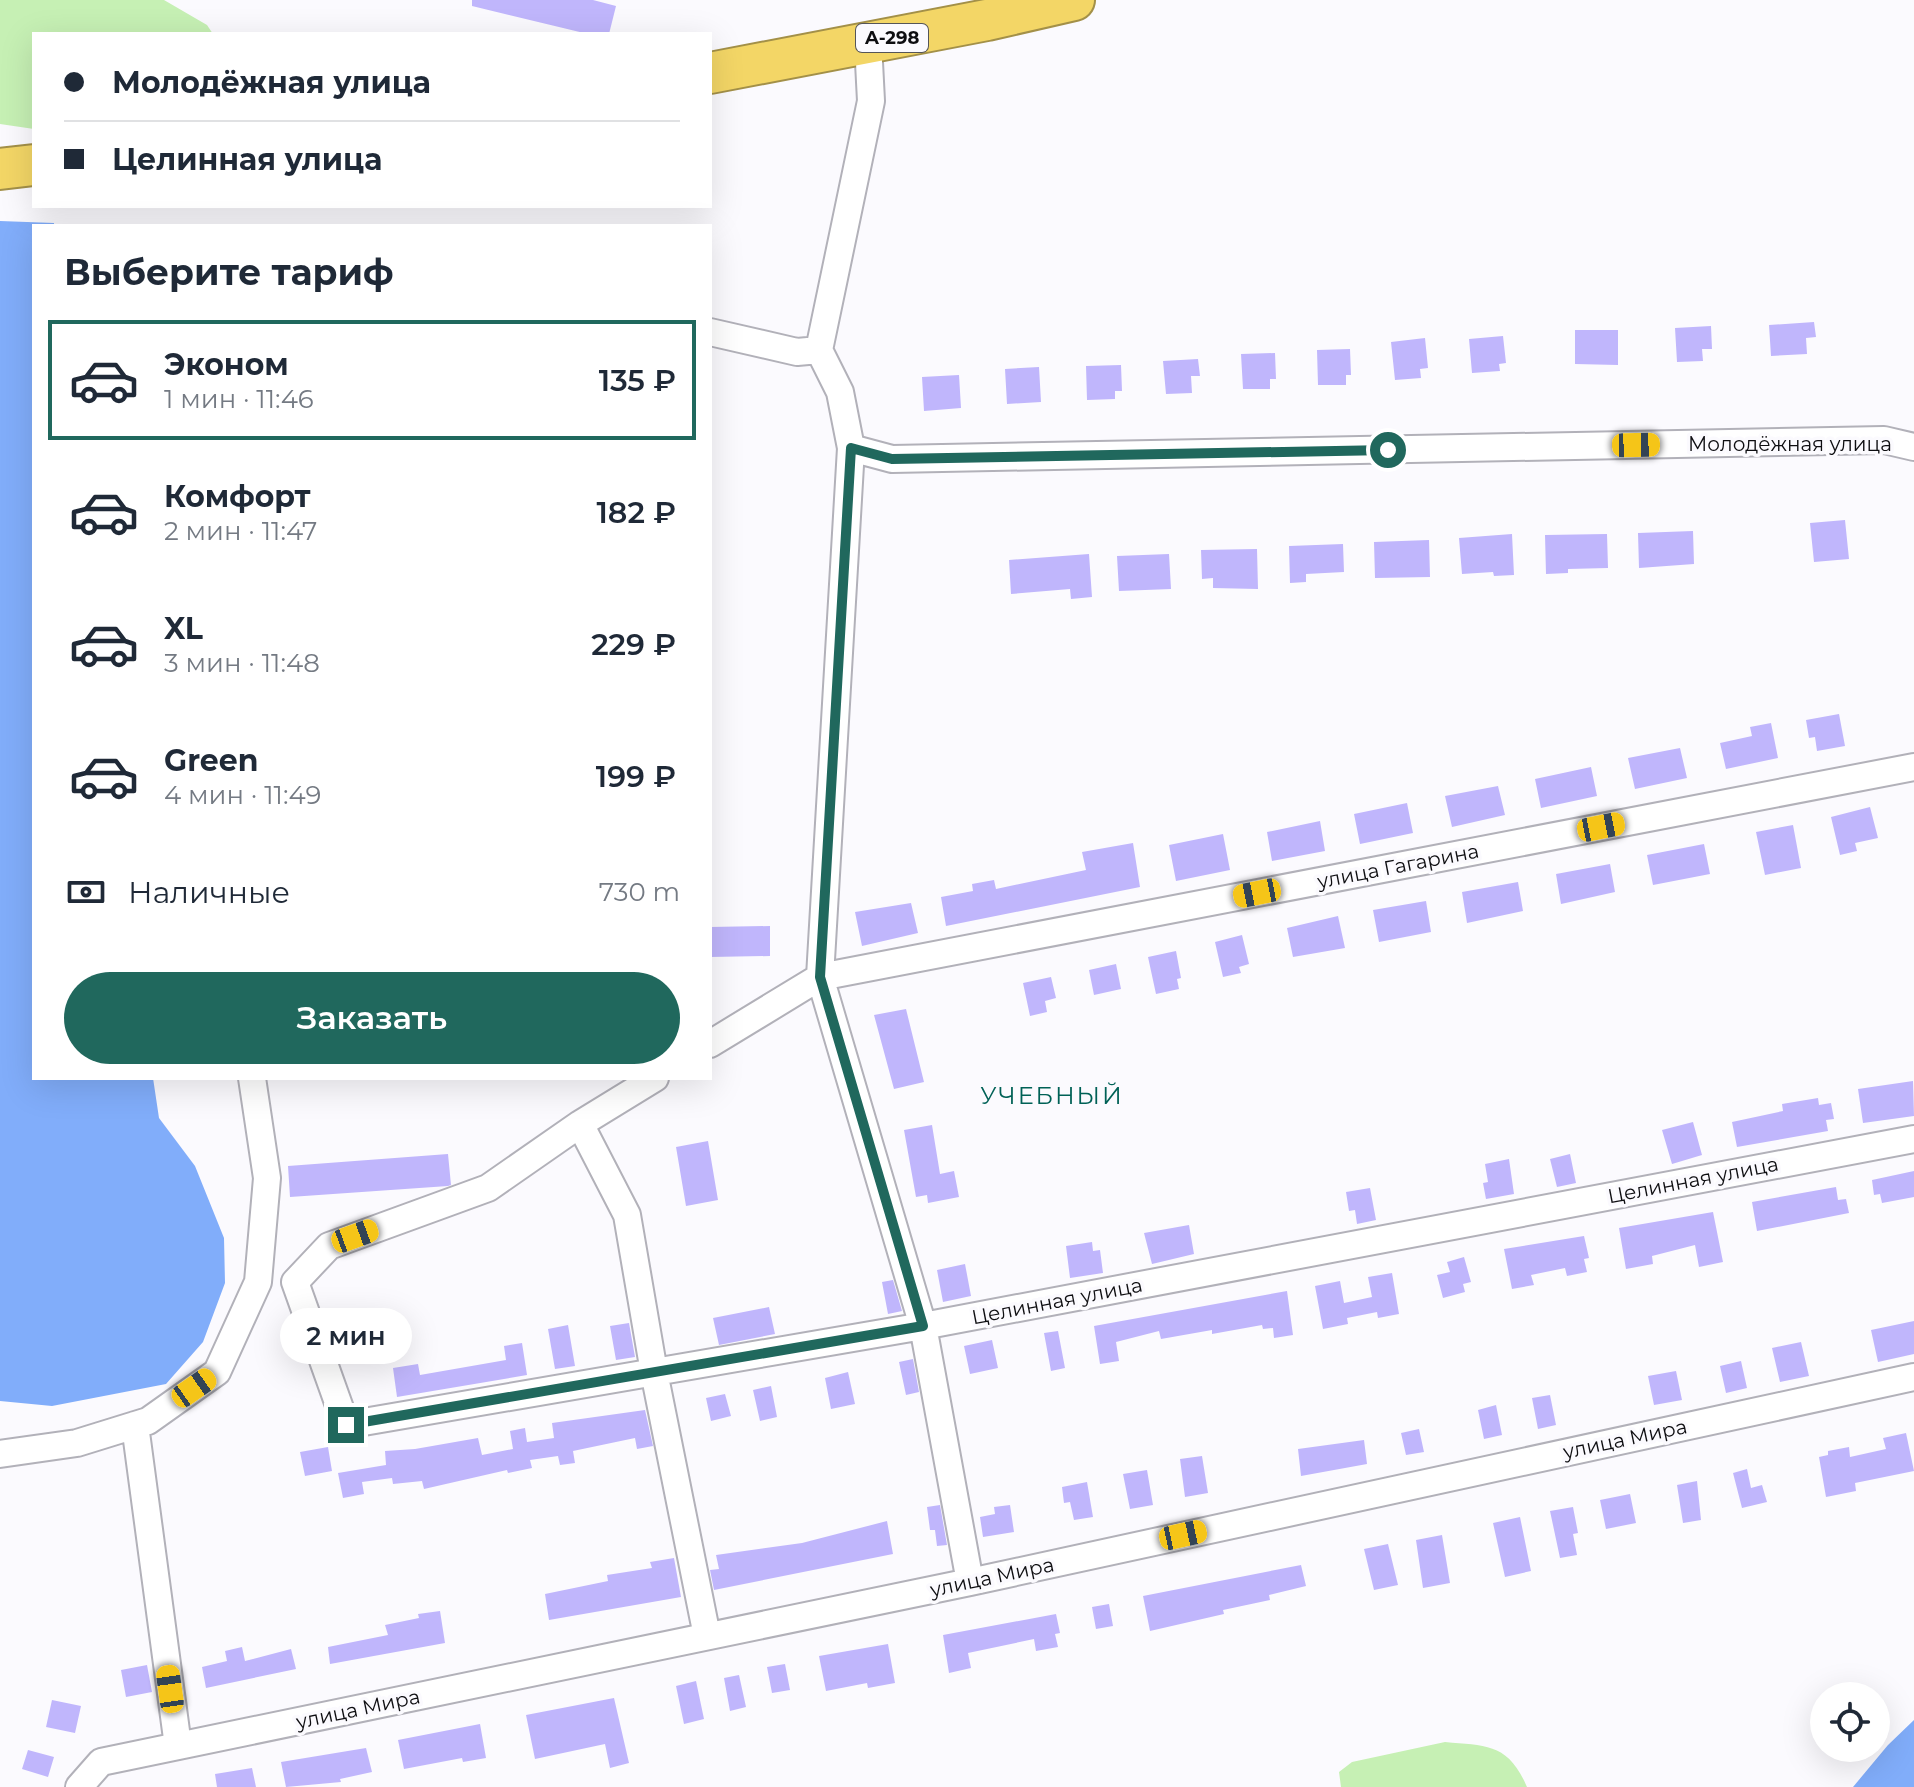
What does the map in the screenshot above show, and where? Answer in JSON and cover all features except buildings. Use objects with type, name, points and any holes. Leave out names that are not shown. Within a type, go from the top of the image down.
[{"type":"highway","name":"А-298","points":[[712,73],[1074,0]]},
{"type":"highway","points":[[0,169],[32,165]]},
{"type":"street","points":[[868,43],[871,101],[819,350],[840,392],[851,448],[820,977],[923,1326],[970,1582]]},
{"type":"street","points":[[712,332],[797,352],[819,350]]},
{"type":"street","name":"Молодёжная улица","points":[[851,448],[892,459],[1884,440],[1914,447]]},
{"type":"street","name":"улица Гагарина","points":[[712,1043],[820,977],[1914,767]]},
{"type":"street","points":[[0,1454],[77,1443],[148,1421],[217,1372],[258,1282],[267,1178],[252,1080]]},
{"type":"street","points":[[258,1282],[295,1282],[329,1246],[488,1188],[580,1124],[652,1080]]},
{"type":"street","points":[[580,1124],[627,1215],[654,1372],[707,1636]]},
{"type":"street","name":"Целинная улица","points":[[295,1282],[346,1425],[923,1326],[1914,1139]]},
{"type":"street","name":"улица Мира","points":[[79,1787],[101,1762],[970,1582],[1914,1377]]},
{"type":"street","points":[[135,1425],[178,1746]]},
{"type":"green space","points":[[0,0],[164,0],[207,25],[212,32],[32,32],[32,129],[0,124]]},
{"type":"green space","points":[[1445,1742],[1484,1746],[1504,1754],[1527,1787],[1341,1787],[1339,1772],[1352,1762]]},
{"type":"water","points":[[0,221],[54,223],[32,224],[32,1080],[153,1080],[159,1118],[195,1166],[224,1238],[225,1283],[203,1342],[166,1384],[52,1406],[0,1401]]},
{"type":"water","points":[[1914,1720],[1914,1787],[1853,1787],[1874,1762],[1890,1762],[1890,1743]]},
{"type":"district","name":"УЧЕБНЫЙ","points":[[1052,1096]]},
{"type":"route","points":[[346,1425],[923,1326],[820,977],[851,448],[892,459],[1388,450]]}]
